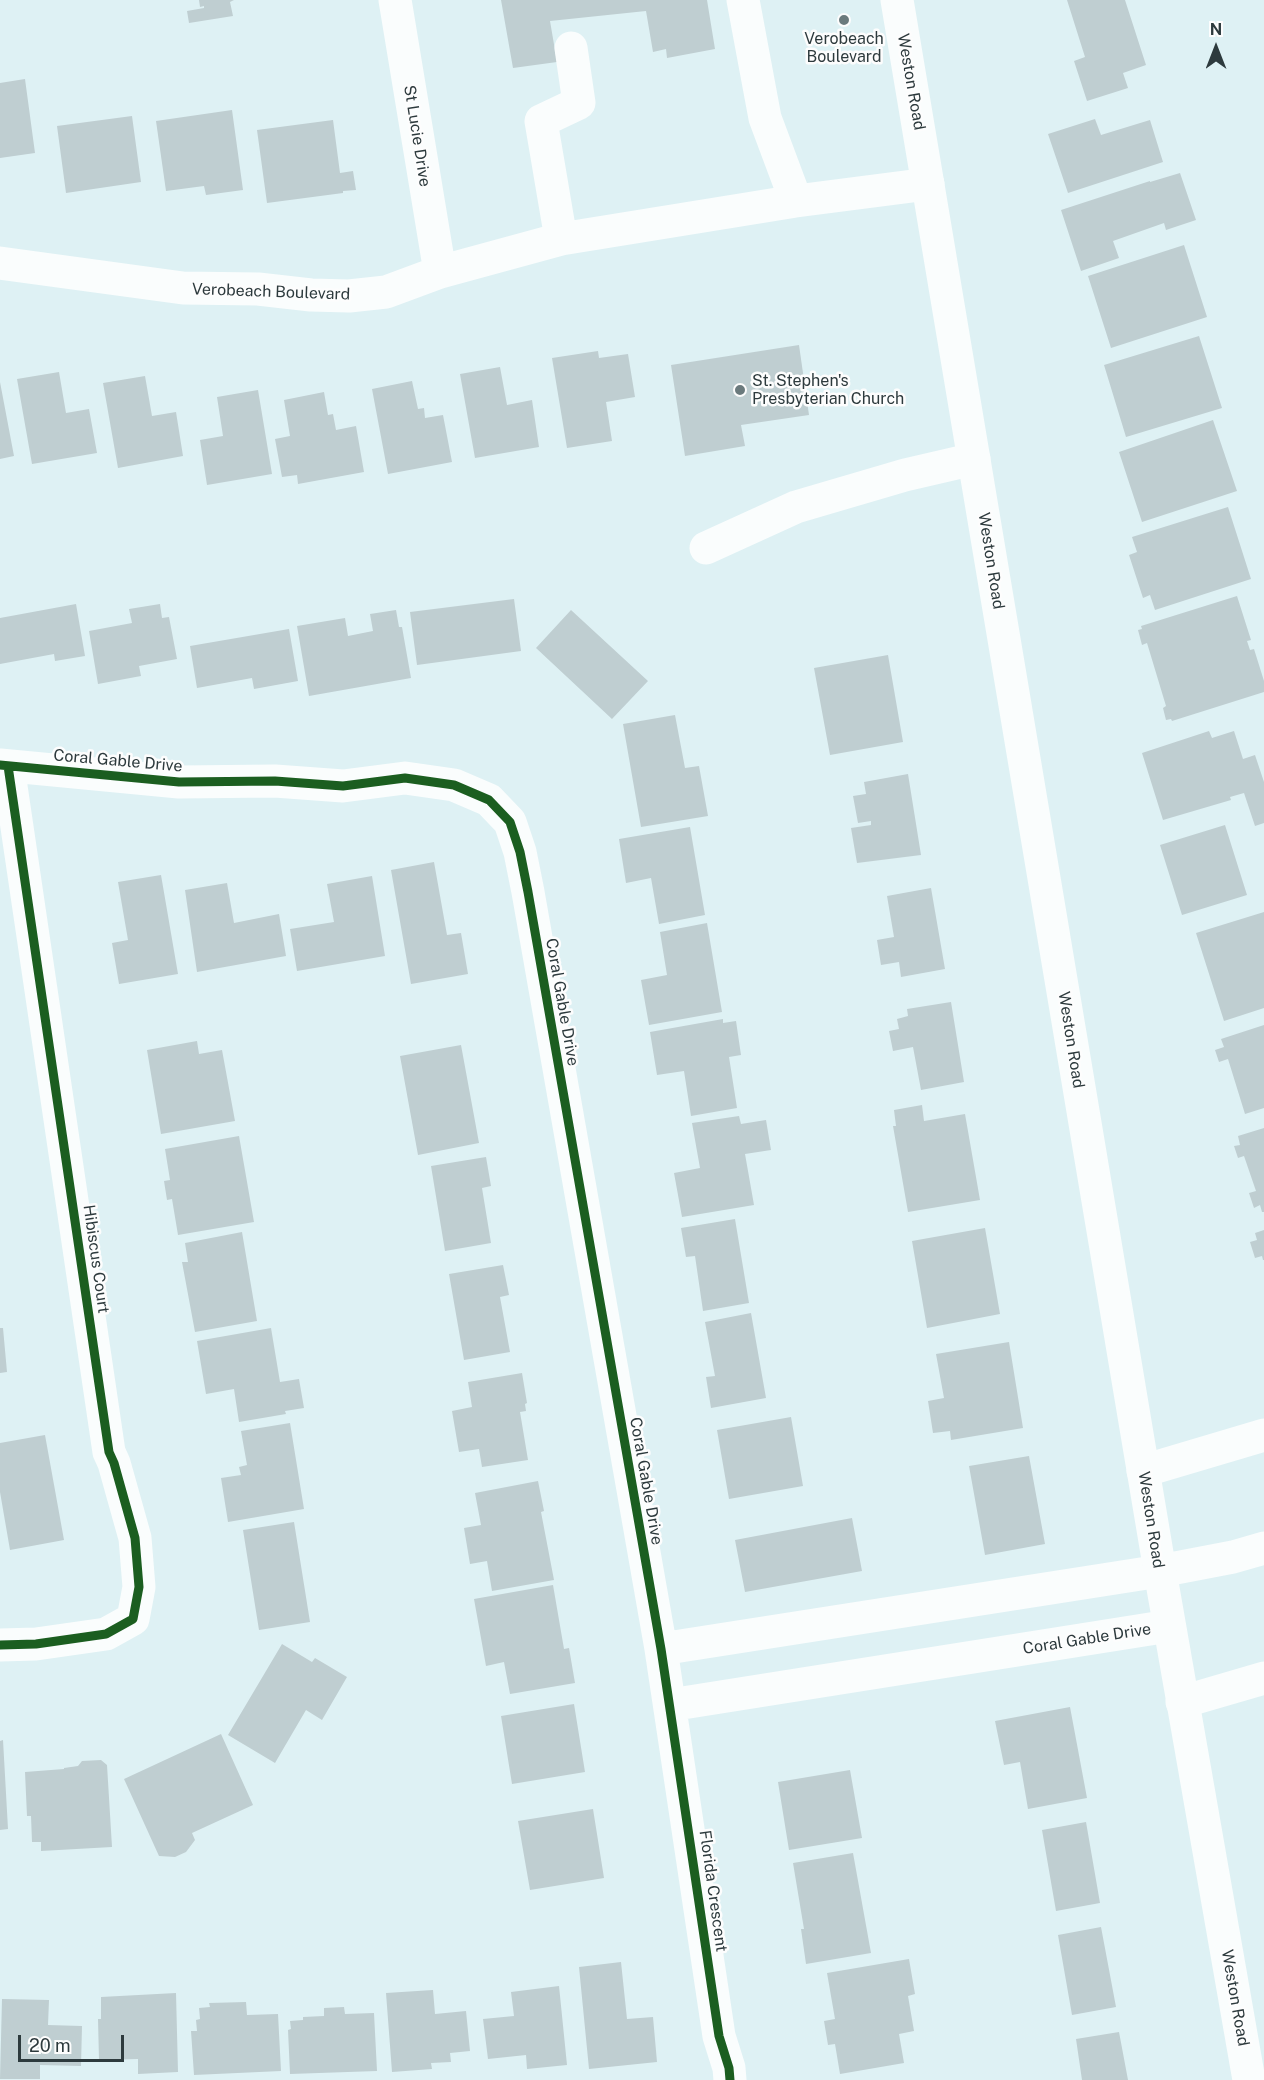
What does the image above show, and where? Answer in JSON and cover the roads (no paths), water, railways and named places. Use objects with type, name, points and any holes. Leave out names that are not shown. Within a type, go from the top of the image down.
[{"type":"street","name":"St Lucie Drive","points":[[395,0],[440,272]]},
{"type":"street","points":[[743,0],[765,118],[796,201]]},
{"type":"street","name":"Weston Road","points":[[897,0],[1169,1626],[1249,2080]]},
{"type":"street","points":[[561,239],[541,121],[579,103],[571,48]]},
{"type":"street","name":"Verobeach Boulevard","points":[[0,263],[183,288],[258,289],[311,295],[349,296],[386,292],[440,272],[561,239],[796,201],[928,184]]},
{"type":"street","points":[[706,548],[796,507],[905,475],[974,459]]},
{"type":"street","name":"Hibiscus Court","points":[[0,1645],[36,1644],[106,1634],[133,1619],[139,1587],[135,1538],[109,1452],[4,765]]},
{"type":"street","name":"Coral Gable Drive","points":[[4,765],[179,782],[275,781],[343,786],[405,778],[454,785],[489,800],[510,822],[520,852],[528,892],[670,1705],[1169,1626]]},
{"type":"street","points":[[1143,1471],[1264,1435]]},
{"type":"street","points":[[661,1649],[1160,1571],[1233,1557],[1264,1548]]},
{"type":"street","points":[[1182,1702],[1264,1678]]},
{"type":"street","name":"Florida Crescent","points":[[670,1705],[719,2036],[729,2068],[730,2080]]},
{"type":"place","name":"Verobeach Boulevard","points":[[844,20]]},
{"type":"place","name":"St. Stephen's Presbyterian Church","points":[[740,390]]}]
